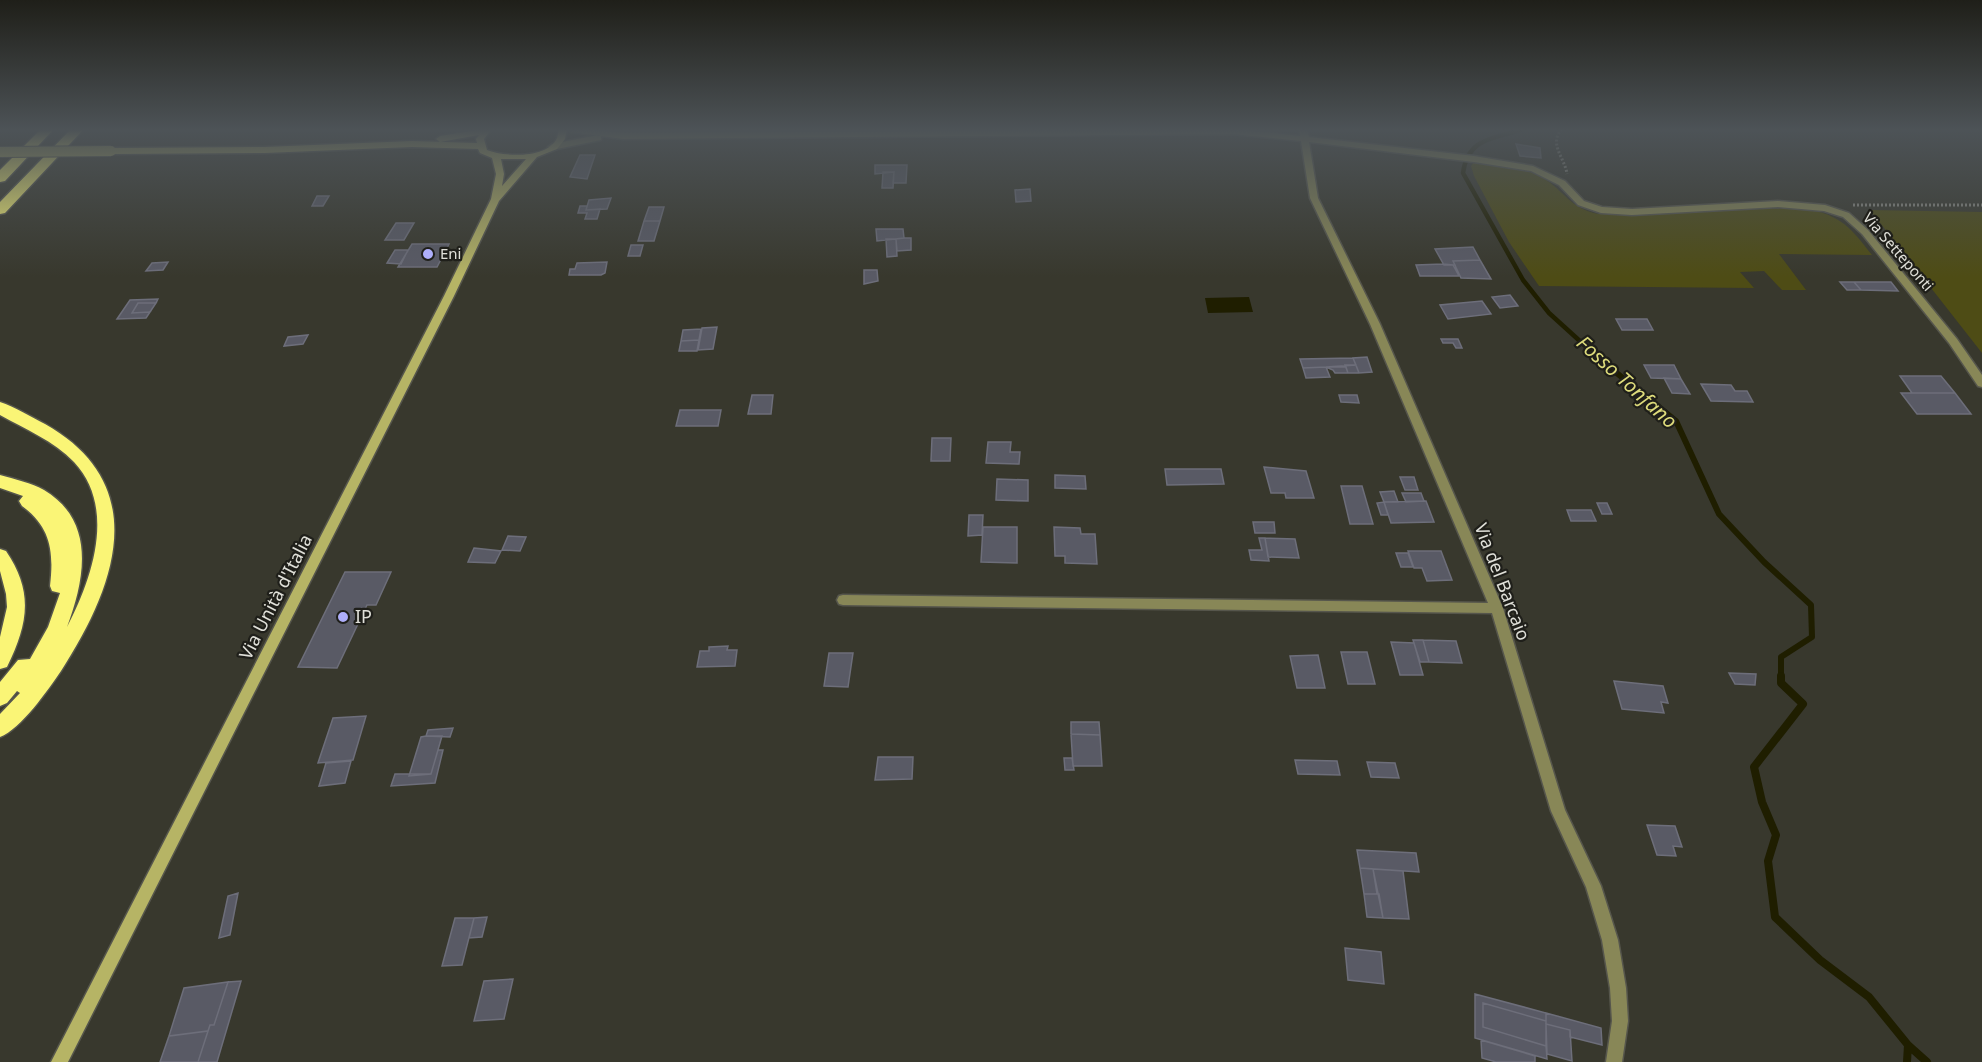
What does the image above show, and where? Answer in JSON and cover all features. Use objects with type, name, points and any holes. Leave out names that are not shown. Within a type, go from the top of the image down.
[{"type":"highway","points":[[0,212],[31,179]]},
{"type":"highway","points":[[0,408],[71,449],[85,464],[102,494],[107,531],[97,581],[84,613],[47,673],[0,728]]},
{"type":"highway","points":[[0,481],[30,490],[61,511],[73,536],[76,555],[69,599],[55,633],[30,676],[0,715]]},
{"type":"highway","points":[[0,490],[20,496],[38,507],[52,521],[60,540],[63,567],[57,597],[40,641],[0,697]]},
{"type":"highway","points":[[0,556],[13,577],[18,602],[15,622],[0,661]]},
{"type":"main road","points":[[495,200],[499,179]]},
{"type":"main road","name":"Via Unità d'Italia","points":[[59,1062],[341,509],[495,200],[514,179]]},
{"type":"street","name":"Via del Barcaio","points":[[1310,179],[1319,213],[1375,324],[1497,608],[1558,811],[1593,886],[1610,940],[1618,988],[1620,1021],[1614,1062]]},
{"type":"street","name":"Via Setteponti","points":[[1553,179],[1562,183],[1581,203],[1601,210],[1632,212],[1778,204],[1825,208],[1846,215],[1865,232],[1953,341],[1982,383]]},
{"type":"street","points":[[843,600],[1497,608]]},
{"type":"path","points":[[1562,183],[1564,179]]},
{"type":"path","points":[[1825,208],[1897,204],[1982,205]]},
{"type":"shaded area","points":[[1475,179],[1544,179],[1580,208],[1598,214],[1798,208],[1812,210],[1833,217],[1849,228],[1872,255],[1779,254],[1806,290],[1782,290],[1764,271],[1740,272],[1754,288],[1539,286],[1509,242]]},
{"type":"shaded area","points":[[1870,210],[1982,212],[1982,353]]},
{"type":"shaded area","points":[[1249,297],[1253,312],[1208,313],[1205,298]]},
{"type":"building","points":[[883,179],[894,179],[893,188],[882,188]]},
{"type":"building","points":[[893,179],[906,179],[906,183],[893,183]]},
{"type":"building","points":[[1030,189],[1031,201],[1016,202],[1015,190]]},
{"type":"building","points":[[317,196],[329,196],[323,206],[312,206]]},
{"type":"building","points":[[611,198],[607,209],[586,210],[589,200]]},
{"type":"building","points":[[580,206],[587,206],[586,210],[600,209],[597,219],[585,219],[587,213],[578,213]]},
{"type":"building","points":[[649,207],[664,207],[660,221],[644,221]]},
{"type":"building","points":[[644,221],[660,221],[654,241],[638,241]]},
{"type":"building","points":[[396,223],[414,223],[404,240],[385,240]]},
{"type":"building","points":[[876,229],[903,229],[904,238],[877,241]]},
{"type":"building","points":[[911,238],[911,250],[897,251],[896,239]]},
{"type":"building","points":[[886,239],[896,239],[897,256],[887,257]]},
{"type":"building","points":[[412,244],[449,244],[437,267],[398,267]]},
{"type":"building","points":[[631,245],[643,245],[640,256],[628,256]]},
{"type":"building","points":[[1473,247],[1480,260],[1453,261],[1455,265],[1444,265],[1435,249]]},
{"type":"building","points":[[395,250],[408,250],[401,264],[387,263]]},
{"type":"building","points":[[1480,260],[1491,279],[1461,278],[1453,261]]},
{"type":"building","points":[[168,262],[163,270],[146,271],[152,263]]},
{"type":"building","points":[[607,262],[605,273],[601,275],[569,275],[570,269],[575,269],[577,263]]},
{"type":"building","points":[[1416,265],[1453,265],[1459,276],[1420,276]]},
{"type":"building","points":[[864,270],[877,270],[878,281],[864,284]]},
{"type":"building","points":[[1840,282],[1854,282],[1861,290],[1847,290]]},
{"type":"building","points":[[1854,282],[1891,282],[1898,291],[1861,290]]},
{"type":"building","points":[[1510,295],[1518,306],[1500,308],[1492,297]]},
{"type":"building","points":[[158,299],[156,303],[138,303],[132,313],[150,312],[146,318],[117,319],[130,300]]},
{"type":"building","points":[[1482,301],[1491,314],[1448,319],[1440,305]]},
{"type":"building","points":[[138,303],[156,303],[150,312],[132,313]]},
{"type":"building","points":[[1616,319],[1647,319],[1653,330],[1622,330]]},
{"type":"building","points":[[717,327],[713,349],[698,350],[702,328]]},
{"type":"building","points":[[701,329],[699,340],[681,341],[683,330]]},
{"type":"building","points":[[308,335],[303,344],[284,346],[288,337]]},
{"type":"building","points":[[1441,339],[1458,339],[1462,348],[1456,348],[1453,343],[1443,343]]},
{"type":"building","points":[[699,340],[697,351],[679,351],[681,341]]},
{"type":"building","points":[[1367,357],[1372,372],[1359,373],[1353,358]]},
{"type":"building","points":[[1353,358],[1356,365],[1303,368],[1300,359]]},
{"type":"building","points":[[1345,365],[1356,365],[1359,373],[1348,373]]},
{"type":"building","points":[[1644,365],[1674,365],[1681,379],[1651,378]]},
{"type":"building","points":[[1326,367],[1346,367],[1348,373],[1335,373]]},
{"type":"building","points":[[1326,367],[1330,377],[1306,378],[1303,368]]},
{"type":"building","points":[[1900,376],[1941,376],[1955,393],[1912,393]]},
{"type":"building","points":[[1664,378],[1681,379],[1690,394],[1672,393]]},
{"type":"building","points":[[1701,384],[1731,385],[1735,391],[1747,391],[1753,402],[1711,401]]},
{"type":"building","points":[[1901,393],[1955,393],[1971,414],[1917,414]]},
{"type":"building","points":[[752,395],[773,395],[771,414],[748,414]]},
{"type":"building","points":[[1339,395],[1357,395],[1359,403],[1341,402]]},
{"type":"building","points":[[680,410],[721,410],[718,426],[676,426]]},
{"type":"building","points":[[932,438],[951,438],[950,461],[931,461]]},
{"type":"building","points":[[988,442],[1011,442],[1010,452],[1020,452],[1019,464],[986,463]]},
{"type":"building","points":[[1264,467],[1306,471],[1314,498],[1286,498],[1285,493],[1271,493]]},
{"type":"building","points":[[1165,469],[1221,469],[1224,484],[1167,485]]},
{"type":"building","points":[[1055,475],[1085,476],[1086,489],[1055,488]]},
{"type":"building","points":[[1400,477],[1414,477],[1418,490],[1405,490]]},
{"type":"building","points":[[997,479],[1028,480],[1028,501],[996,500]]},
{"type":"building","points":[[1341,486],[1362,486],[1373,524],[1350,524]]},
{"type":"building","points":[[1394,491],[1398,502],[1384,502],[1380,492]]},
{"type":"building","points":[[1402,493],[1421,493],[1424,501],[1406,502]]},
{"type":"building","points":[[1426,501],[1434,522],[1391,523],[1384,502]]},
{"type":"building","points":[[1384,502],[1388,515],[1381,515],[1377,503]]},
{"type":"building","points":[[1597,503],[1607,503],[1612,514],[1602,514]]},
{"type":"building","points":[[1567,510],[1591,510],[1596,521],[1571,521]]},
{"type":"building","points":[[969,515],[983,515],[982,535],[968,536]]},
{"type":"building","points":[[1253,522],[1274,522],[1275,533],[1255,533]]},
{"type":"building","points":[[983,527],[1017,527],[1017,563],[981,562]]},
{"type":"building","points":[[1054,527],[1080,528],[1081,534],[1095,534],[1097,564],[1065,563],[1065,556],[1055,556]]},
{"type":"building","points":[[508,536],[526,537],[520,551],[502,550]]},
{"type":"building","points":[[1259,538],[1265,538],[1269,561],[1251,560],[1249,550],[1262,550]]},
{"type":"building","points":[[1265,538],[1295,539],[1299,558],[1268,557]]},
{"type":"building","points":[[474,548],[501,551],[495,563],[468,562]]},
{"type":"building","points":[[1408,551],[1441,551],[1452,580],[1427,581],[1422,568],[1414,568]]},
{"type":"building","points":[[1396,553],[1408,553],[1413,567],[1401,567]]},
{"type":"building","points":[[345,572],[391,572],[376,605],[367,605],[337,668],[298,667]]},
{"type":"building","points":[[1413,640],[1423,640],[1429,662],[1420,662]]},
{"type":"building","points":[[1423,640],[1456,641],[1462,663],[1429,662]]},
{"type":"building","points":[[1391,642],[1414,643],[1423,675],[1400,675]]},
{"type":"building","points":[[728,646],[727,650],[737,650],[735,666],[697,667],[700,651],[709,651],[709,647]]},
{"type":"building","points":[[1341,652],[1367,652],[1375,684],[1348,684]]},
{"type":"building","points":[[829,653],[853,653],[848,687],[824,686]]},
{"type":"building","points":[[1318,655],[1325,688],[1297,688],[1290,656]]},
{"type":"building","points":[[1729,673],[1756,674],[1755,685],[1735,684]]},
{"type":"building","points":[[1614,681],[1663,686],[1668,703],[1661,702],[1664,713],[1622,709]]},
{"type":"building","points":[[366,716],[353,760],[318,763],[333,718]]},
{"type":"building","points":[[1071,722],[1099,722],[1100,735],[1071,734]]},
{"type":"building","points":[[453,728],[450,737],[426,736],[428,730]]},
{"type":"building","points":[[1071,734],[1100,735],[1102,766],[1073,766]]},
{"type":"building","points":[[442,736],[431,774],[409,776],[421,737]]},
{"type":"building","points":[[438,750],[443,750],[435,783],[391,786],[395,774],[431,774]]},
{"type":"building","points":[[878,757],[913,757],[912,779],[875,780]]},
{"type":"building","points":[[1064,758],[1072,758],[1074,770],[1065,770]]},
{"type":"building","points":[[1295,760],[1337,761],[1340,775],[1298,774]]},
{"type":"building","points":[[1295,760],[1337,761],[1340,775],[1298,774]]},
{"type":"building","points":[[351,761],[345,783],[319,786],[326,763]]},
{"type":"building","points":[[1367,762],[1395,763],[1399,778],[1371,777]]},
{"type":"building","points":[[1647,825],[1675,826],[1682,847],[1673,846],[1676,856],[1657,855]]},
{"type":"building","points":[[1357,850],[1416,853],[1419,872],[1360,868]]},
{"type":"building","points":[[1360,868],[1373,869],[1377,894],[1364,894]]},
{"type":"building","points":[[1373,869],[1403,871],[1409,919],[1383,918]]},
{"type":"building","points":[[238,893],[230,935],[219,938],[228,896]]},
{"type":"building","points":[[1364,894],[1379,894],[1383,918],[1367,917]]},
{"type":"building","points":[[487,917],[482,937],[469,938],[474,918]]},
{"type":"building","points":[[455,918],[474,918],[462,965],[442,966]]},
{"type":"building","points":[[1345,948],[1381,952],[1384,984],[1348,980]]},
{"type":"building","points":[[513,979],[504,1019],[474,1021],[484,981]]},
{"type":"building","points":[[241,981],[217,1062],[198,1062],[210,1025],[214,1025],[228,982]]},
{"type":"building","points":[[228,982],[214,1025],[210,1025],[208,1031],[169,1036],[184,988]]},
{"type":"building","points":[[1475,994],[1546,1013],[1546,1021],[1483,1003],[1483,1027],[1546,1046],[1547,1059],[1475,1038]]},
{"type":"building","points":[[1483,1003],[1546,1021],[1546,1046],[1483,1027]]},
{"type":"building","points":[[1546,1013],[1601,1028],[1602,1045],[1570,1037],[1570,1030],[1546,1024]]},
{"type":"building","points":[[1546,1024],[1570,1030],[1572,1061],[1547,1054]]},
{"type":"building","points":[[208,1031],[198,1062],[160,1062],[169,1036]]},
{"type":"building","points":[[1481,1040],[1535,1056],[1535,1062],[1496,1062],[1482,1058]]},
{"type":"waterway","name":"Fosso Tonfano","points":[[1466,179],[1523,280],[1549,313],[1614,372]]},
{"type":"waterway","name":"Fosso Tonfano","points":[[1613,370],[1676,421],[1719,514],[1764,562],[1811,605],[1812,637],[1781,657],[1781,683],[1803,704],[1754,767],[1762,802],[1776,835],[1768,861],[1775,917],[1820,960],[1869,997],[1908,1045]]},
{"type":"waterway","name":"Fosso Tonfano","points":[[1907,1062],[1908,1045]]},
{"type":"waterway","points":[[1908,1045],[1927,1062]]},
{"type":"place","name":"Eni","points":[[428,254]]},
{"type":"place","name":"IP","points":[[343,617]]}]
